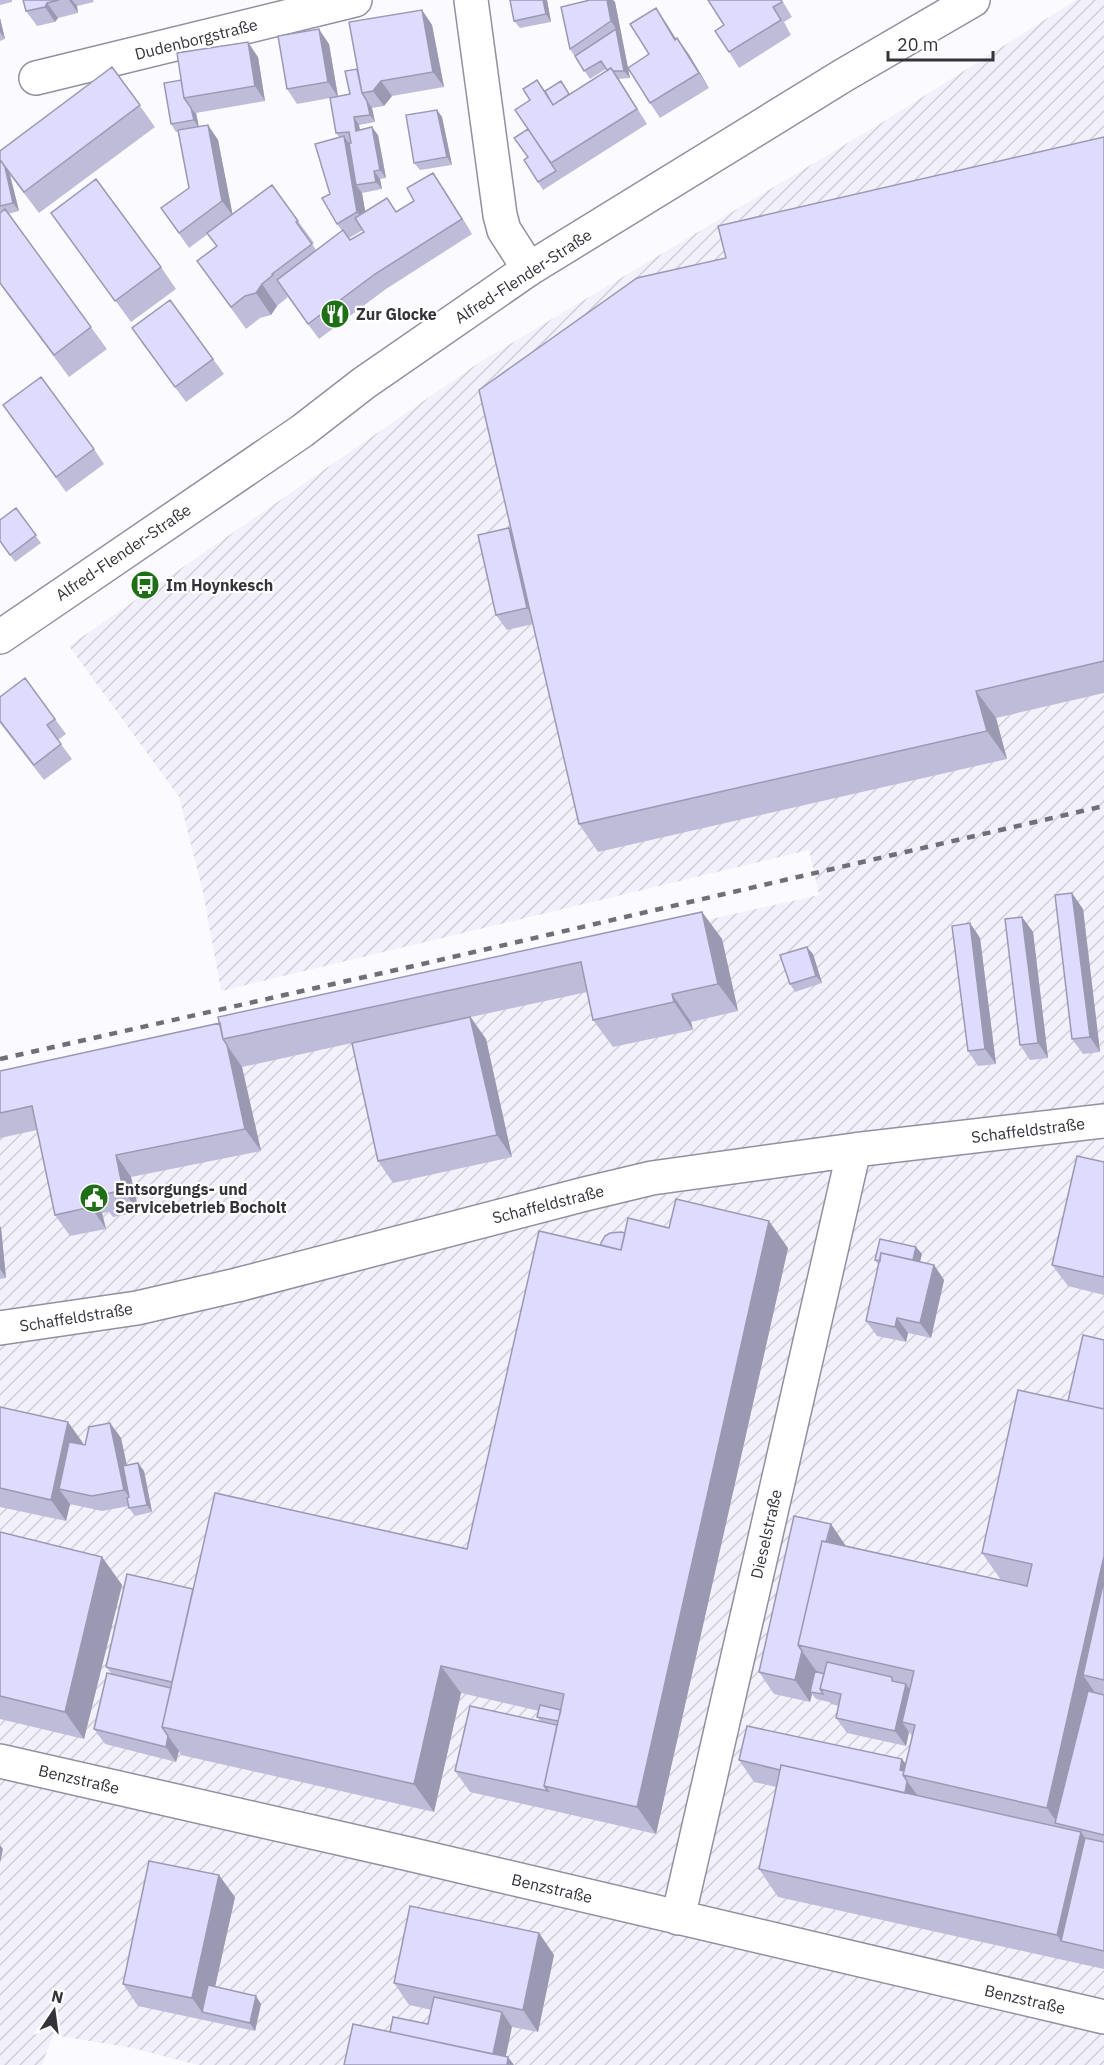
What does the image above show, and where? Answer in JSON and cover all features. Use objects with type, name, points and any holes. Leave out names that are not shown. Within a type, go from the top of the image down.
[{"type":"street","name":"Dudenborgstraße","points":[[36,78],[355,0]]},
{"type":"street","points":[[471,0],[500,215],[504,230],[529,269]]},
{"type":"street","name":"Alfred-Flender-Straße","points":[[0,637],[302,431],[364,383],[529,269],[844,75],[973,0]]},
{"type":"street","name":"Schaffeldstraße","points":[[0,1328],[136,1308],[237,1285],[652,1178],[854,1150],[1104,1121]]},
{"type":"street","name":"Dieselstraße","points":[[678,1918],[854,1150]]},
{"type":"street","name":"Benzstraße","points":[[0,1761],[1104,2017]]},
{"type":"shaded area","points":[[1076,0],[1104,0],[1104,2065],[198,2065],[132,2048],[53,2035],[42,2065],[0,2065],[0,1077],[819,895],[809,850],[221,991],[203,892],[179,797],[69,646],[480,362],[883,122]]},
{"type":"building","points":[[23,0],[59,0],[47,3],[45,7],[26,11]]},
{"type":"building","points":[[510,0],[543,0],[546,14],[514,21]]},
{"type":"building","points":[[590,0],[607,0],[611,21],[570,49],[561,7]]},
{"type":"building","points":[[708,0],[781,0],[782,2],[773,7],[781,20],[729,52],[715,31],[724,25]]},
{"type":"building","points":[[656,8],[675,40],[677,38],[699,73],[650,103],[628,68],[649,54],[630,24]]},
{"type":"building","points":[[422,10],[433,72],[381,81],[373,91],[362,93],[349,22]]},
{"type":"building","points":[[319,29],[328,82],[287,89],[278,36]]},
{"type":"building","points":[[616,29],[624,71],[613,71],[611,68],[607,70],[601,61],[584,71],[575,56]]},
{"type":"building","points":[[248,42],[255,86],[184,98],[177,53]]},
{"type":"building","points":[[112,67],[140,105],[24,192],[0,160],[0,151]]},
{"type":"building","points":[[611,68],[637,109],[551,163],[515,110],[530,100],[523,89],[537,80],[553,105]]},
{"type":"building","points":[[357,69],[370,115],[354,117],[356,131],[372,127],[380,170],[374,171],[376,182],[356,185],[349,132],[336,133],[330,98],[350,94],[345,71]]},
{"type":"building","points":[[181,80],[184,98],[191,108],[194,120],[171,124],[164,83]]},
{"type":"building","points":[[561,81],[569,94],[553,105],[545,91]]},
{"type":"building","points":[[437,110],[447,157],[414,163],[406,115]]},
{"type":"building","points":[[208,125],[222,201],[179,233],[161,208],[189,188],[178,130]]},
{"type":"building","points":[[528,129],[556,171],[538,182],[524,160],[528,157],[514,138]]},
{"type":"building","points":[[344,136],[357,212],[337,224],[322,198],[330,194],[315,144]]},
{"type":"building","points":[[1104,137],[1104,661],[976,691],[987,731],[579,824],[479,390],[637,278],[726,258],[718,226]]},
{"type":"building","points":[[0,162],[5,167],[13,203],[0,206]]},
{"type":"building","points":[[433,173],[462,219],[375,274],[308,324],[277,280],[343,230],[350,240],[364,232],[355,218],[387,198],[396,212],[414,201],[407,188]]},
{"type":"building","points":[[96,179],[161,267],[115,301],[51,213]]},
{"type":"building","points":[[272,185],[312,244],[272,274],[256,293],[245,296],[231,307],[197,261],[217,246],[207,233]]},
{"type":"building","points":[[5,209],[91,327],[54,355],[0,283],[0,213]]},
{"type":"building","points":[[170,300],[213,359],[175,387],[132,328]]},
{"type":"building","points":[[41,377],[94,449],[56,477],[3,405]]},
{"type":"building","points":[[16,508],[36,535],[10,555],[0,541],[0,520]]},
{"type":"building","points":[[509,528],[527,608],[496,615],[478,535]]},
{"type":"building","points":[[25,678],[55,719],[47,725],[61,744],[34,765],[0,721],[0,697]]},
{"type":"building","points":[[1072,893],[1090,1037],[1072,1039],[1055,895]]},
{"type":"building","points":[[702,912],[718,984],[672,994],[674,1002],[593,1020],[581,962],[223,1039],[218,1017]]},
{"type":"building","points":[[1022,917],[1038,1043],[1020,1045],[1005,919]]},
{"type":"building","points":[[970,923],[985,1049],[968,1051],[952,926]]},
{"type":"building","points":[[807,947],[816,976],[790,984],[780,955]]},
{"type":"building","points":[[470,1017],[497,1135],[378,1161],[352,1043]]},
{"type":"building","points":[[220,1023],[245,1129],[116,1155],[123,1190],[98,1196],[97,1189],[87,1191],[91,1207],[55,1215],[32,1106],[0,1113],[0,1071]]},
{"type":"building","points":[[1077,1156],[1104,1162],[1104,1277],[1052,1265]]},
{"type":"building","points":[[676,1199],[769,1221],[637,1807],[544,1786],[564,1694],[441,1666],[414,1784],[162,1727],[215,1493],[467,1549],[539,1231],[621,1250],[628,1218],[669,1228]]},
{"type":"building","points":[[625,1233],[621,1250],[601,1245],[605,1236]]},
{"type":"building","points":[[880,1239],[916,1247],[913,1260],[881,1253],[880,1261],[875,1260]]},
{"type":"building","points":[[881,1253],[934,1265],[920,1323],[897,1318],[895,1327],[866,1321]]},
{"type":"building","points":[[1083,1335],[1104,1340],[1104,1409],[1068,1401]]},
{"type":"building","points":[[1018,1390],[1104,1409],[1104,1556],[1047,1808],[903,1775],[915,1725],[902,1722],[914,1671],[798,1645],[822,1541],[1027,1586],[1032,1564],[982,1553]]},
{"type":"building","points":[[0,1407],[68,1422],[51,1500],[0,1488]]},
{"type":"building","points":[[110,1423],[124,1490],[92,1496],[59,1489],[69,1442],[85,1445],[89,1427]]},
{"type":"building","points":[[138,1463],[147,1505],[129,1508],[123,1466]]},
{"type":"building","points":[[794,1516],[831,1524],[826,1542],[822,1541],[798,1645],[802,1651],[795,1680],[759,1672]]},
{"type":"building","points":[[0,1532],[102,1557],[65,1712],[0,1696]]},
{"type":"building","points":[[127,1574],[193,1589],[172,1682],[106,1667]]},
{"type":"building","points":[[1104,1580],[1104,1680],[1083,1675]]},
{"type":"building","points":[[827,1662],[892,1677],[892,1681],[906,1684],[895,1731],[836,1718],[841,1694],[820,1689]]},
{"type":"building","points":[[815,1671],[824,1674],[820,1689],[823,1694],[810,1692]]},
{"type":"building","points":[[107,1673],[171,1688],[162,1727],[168,1736],[166,1747],[94,1729]]},
{"type":"building","points":[[1088,1691],[1104,1695],[1104,1835],[1055,1823]]},
{"type":"building","points":[[540,1705],[561,1710],[558,1721],[537,1717]]},
{"type":"building","points":[[470,1706],[557,1725],[544,1786],[548,1791],[455,1771]]},
{"type":"building","points":[[747,1726],[902,1759],[900,1770],[904,1771],[903,1775],[907,1781],[905,1793],[781,1765],[780,1770],[739,1760]]},
{"type":"building","points":[[781,1765],[1081,1832],[1057,1935],[759,1869]]},
{"type":"building","points":[[1085,1838],[1104,1842],[1104,1951],[1061,1941]]},
{"type":"building","points":[[149,1861],[219,1875],[192,1998],[123,1984]]},
{"type":"building","points":[[410,1906],[539,1933],[523,2010],[394,1983]]},
{"type":"building","points":[[208,1985],[256,1996],[250,2023],[202,2012]]},
{"type":"building","points":[[434,1997],[502,2012],[493,2054],[390,2032],[393,2017],[428,2024]]},
{"type":"building","points":[[353,2024],[508,2057],[507,2065],[344,2065]]},
{"type":"railway","points":[[0,1059],[1104,806]]},
{"type":"place","name":"Zur Glocke","points":[[335,314]]},
{"type":"place","name":"Im Hoynkesch","points":[[145,585]]},
{"type":"place","name":"Entsorgungs- und Servicebetrieb Bocholt","points":[[94,1198]]}]
